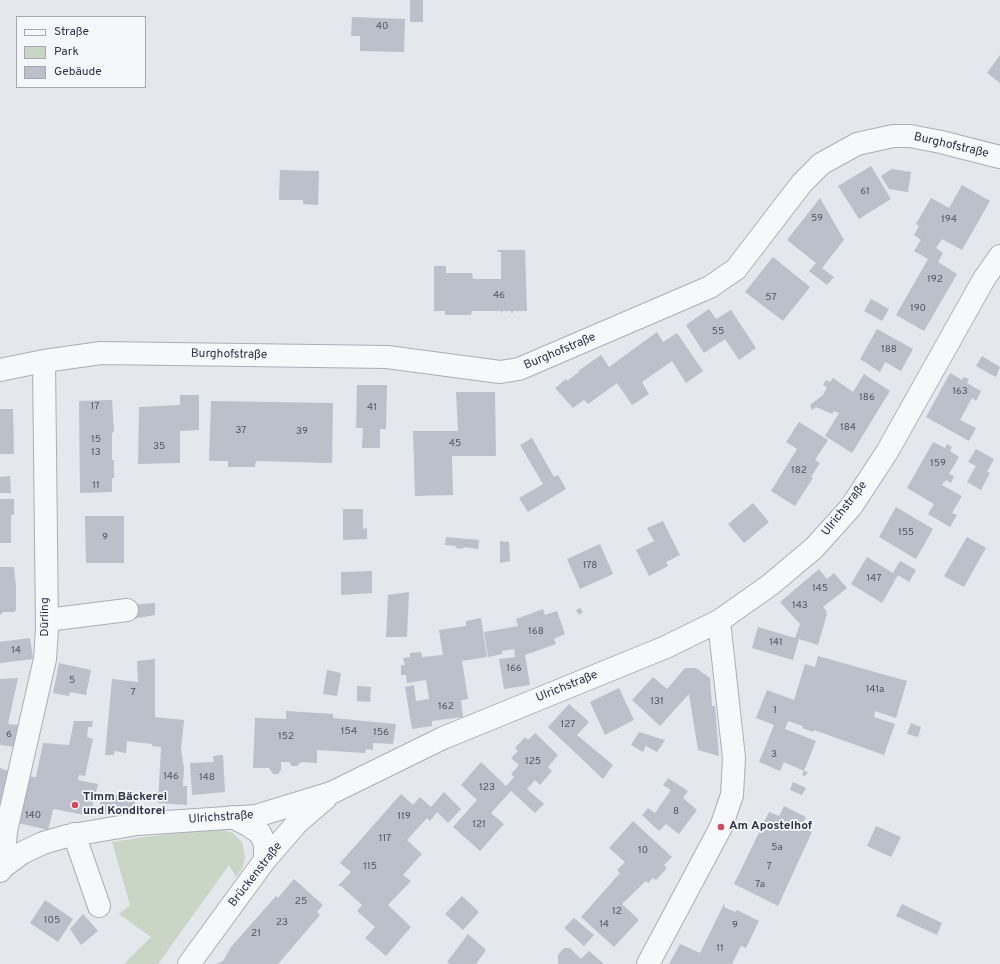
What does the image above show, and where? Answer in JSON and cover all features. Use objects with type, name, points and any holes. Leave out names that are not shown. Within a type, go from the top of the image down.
[{"type":"street","name":"Burghofstraße","points":[[0,370],[44,361],[101,353],[387,357],[500,372],[519,369],[710,287],[736,269],[802,183],[822,164],[857,144],[892,136],[910,136],[941,142],[1000,157]]},
{"type":"street","name":"Ulrichstraße","points":[[1,869],[22,853],[36,846],[74,834],[137,824],[256,816],[331,794],[443,738],[666,647],[719,621],[770,585],[814,548],[851,507],[887,452],[984,279],[1000,256]]},
{"type":"street","name":"Dürling","points":[[1,869],[6,831],[45,659],[47,620],[44,361]]},
{"type":"street","points":[[47,620],[127,610]]},
{"type":"street","points":[[648,964],[721,827],[732,795],[734,758],[719,621]]},
{"type":"street","name":"Brückenstraße","points":[[189,964],[265,860],[297,823],[331,794]]},
{"type":"street","points":[[232,817],[260,833],[265,844],[265,860]]},
{"type":"street","points":[[74,834],[99,906]]},
{"type":"green space","points":[[220,829],[233,833],[242,842],[245,858],[242,869],[236,877],[229,865],[158,964],[124,964],[151,937],[119,914],[130,905],[112,842],[167,834]]},
{"type":"building","points":[[410,0],[423,0],[423,22],[410,22]]},
{"type":"building","points":[[352,17],[405,19],[404,52],[360,51],[360,36],[351,36]]},
{"type":"building","points":[[1000,55],[1000,83],[987,73]]},
{"type":"building","points":[[871,166],[891,199],[859,219],[838,186]]},
{"type":"building","points":[[892,169],[911,172],[908,192],[889,189],[881,176]]},
{"type":"building","points":[[280,170],[319,171],[318,205],[303,204],[303,200],[279,200]]},
{"type":"building","points":[[962,185],[990,201],[962,250],[942,239],[936,248],[943,253],[938,262],[957,274],[924,331],[896,315],[928,259],[914,251],[921,240],[914,235],[919,226],[916,224],[931,198],[949,208]]},
{"type":"building","points":[[820,198],[844,240],[822,268],[834,277],[827,285],[809,271],[816,263],[787,240]]},
{"type":"building","points":[[498,250],[525,250],[527,311],[513,311],[513,313],[511,313],[511,311],[503,311],[501,313],[501,311],[472,311],[471,315],[445,315],[445,311],[434,311],[434,266],[446,266],[446,273],[472,273],[473,279],[501,279],[501,252],[497,252]]},
{"type":"building","points":[[773,257],[810,287],[783,321],[745,292]]},
{"type":"building","points":[[871,299],[889,309],[882,321],[864,311]]},
{"type":"building","points":[[709,309],[716,319],[731,310],[756,348],[739,360],[725,339],[704,353],[686,325]]},
{"type":"building","points":[[877,329],[913,349],[901,371],[885,362],[880,372],[860,359]]},
{"type":"building","points":[[657,332],[663,342],[677,333],[703,371],[686,383],[672,361],[642,382],[649,394],[632,405],[617,383],[588,404],[584,400],[573,408],[555,388],[566,379],[567,381],[579,372],[578,371],[601,355],[609,367]]},
{"type":"building","points":[[982,356],[1000,367],[996,377],[976,366]]},
{"type":"building","points":[[950,373],[962,380],[963,377],[969,379],[967,383],[981,391],[976,401],[972,398],[960,420],[976,428],[969,441],[926,417]]},
{"type":"building","points":[[864,374],[890,391],[852,453],[825,436],[839,413],[834,411],[832,414],[816,407],[812,410],[810,405],[823,395],[827,387],[823,385],[826,380],[830,382],[833,378],[853,392]]},
{"type":"building","points":[[357,385],[387,385],[386,429],[380,429],[380,448],[362,448],[363,428],[356,428]]},
{"type":"building","points":[[456,392],[495,392],[496,456],[452,456],[453,495],[415,496],[413,431],[458,431]]},
{"type":"building","points":[[180,395],[199,395],[199,430],[180,431],[180,463],[138,464],[139,407],[180,405]]},
{"type":"building","points":[[112,400],[114,432],[112,433],[112,460],[114,460],[114,478],[112,478],[112,492],[80,493],[79,401]]},
{"type":"building","points":[[211,401],[333,403],[332,463],[256,461],[255,467],[228,467],[228,461],[209,461]]},
{"type":"building","points":[[0,409],[13,409],[14,454],[0,454]]},
{"type":"building","points":[[799,422],[828,440],[815,460],[820,463],[811,477],[813,478],[795,506],[771,491],[797,449],[786,442]]},
{"type":"building","points":[[532,438],[554,477],[558,475],[566,489],[528,512],[519,498],[543,484],[520,445]]},
{"type":"building","points":[[933,442],[945,448],[947,444],[952,447],[950,451],[959,457],[949,474],[954,476],[951,483],[946,480],[942,485],[962,496],[952,513],[957,515],[950,527],[928,514],[934,504],[907,488]]},
{"type":"building","points":[[976,449],[994,459],[987,472],[990,473],[981,490],[967,482],[976,466],[968,462]]},
{"type":"building","points":[[10,476],[11,493],[0,493],[0,477]]},
{"type":"building","points":[[0,499],[14,499],[14,515],[11,515],[11,543],[0,543]]},
{"type":"building","points":[[753,503],[769,522],[744,543],[728,524]]},
{"type":"building","points":[[896,507],[933,529],[916,559],[879,537]]},
{"type":"building","points":[[343,509],[363,509],[363,529],[367,528],[367,539],[343,540]]},
{"type":"building","points":[[85,516],[124,516],[124,563],[86,563]]},
{"type":"building","points":[[663,521],[680,555],[666,562],[668,566],[649,576],[636,550],[654,541],[647,528]]},
{"type":"building","points":[[446,537],[479,540],[478,549],[463,547],[463,549],[456,548],[456,546],[445,545]]},
{"type":"building","points":[[967,537],[986,548],[964,587],[944,576]]},
{"type":"building","points":[[500,541],[509,542],[510,561],[500,563]]},
{"type":"building","points":[[600,544],[613,574],[580,589],[567,559]]},
{"type":"building","points":[[867,557],[893,573],[900,561],[916,570],[909,582],[898,575],[882,603],[851,584]]},
{"type":"building","points":[[0,567],[14,567],[16,610],[14,612],[3,612],[0,615]]},
{"type":"building","points":[[819,569],[827,579],[834,573],[847,588],[823,607],[827,612],[825,613],[827,614],[818,645],[799,639],[793,660],[752,648],[758,627],[795,638],[800,624],[780,602]]},
{"type":"building","points":[[372,571],[372,593],[341,595],[341,572]]},
{"type":"building","points":[[409,592],[407,637],[386,637],[388,595]]},
{"type":"building","points":[[155,603],[155,615],[132,619],[131,605]]},
{"type":"building","points":[[580,608],[583,612],[579,615],[576,610]]},
{"type":"building","points":[[543,609],[545,615],[557,611],[565,634],[554,639],[556,644],[525,655],[530,685],[504,689],[499,659],[515,657],[514,649],[502,651],[502,654],[488,657],[484,632],[518,626],[516,619]]},
{"type":"building","points":[[481,618],[487,657],[462,661],[468,699],[461,700],[463,717],[432,721],[432,726],[412,729],[405,687],[414,685],[416,701],[429,699],[426,680],[407,683],[406,675],[401,675],[401,665],[405,665],[403,658],[410,657],[410,653],[421,652],[422,657],[443,655],[439,630],[466,626],[466,621]]},
{"type":"building","points":[[30,638],[33,659],[0,663],[0,642]]},
{"type":"building","points":[[818,656],[907,681],[896,718],[875,711],[874,717],[895,724],[884,755],[814,730],[813,732],[802,728],[803,726],[788,721],[785,729],[816,741],[804,771],[784,762],[780,771],[759,762],[774,725],[756,718],[767,690],[794,700],[805,664],[815,667]]},
{"type":"building","points":[[155,659],[155,717],[184,720],[181,749],[184,768],[183,786],[187,786],[187,805],[158,803],[161,747],[152,746],[152,744],[127,741],[126,753],[115,751],[114,755],[105,755],[112,679],[138,682],[137,661]]},
{"type":"building","points":[[59,663],[91,670],[86,695],[70,692],[69,696],[53,693]]},
{"type":"building","points":[[685,668],[696,668],[710,678],[712,706],[715,706],[719,756],[698,750],[689,694],[660,726],[632,700],[653,677],[667,689]]},
{"type":"building","points":[[327,670],[341,673],[337,696],[323,694]]},
{"type":"building","points":[[18,678],[8,724],[18,725],[16,747],[0,745],[0,679]]},
{"type":"building","points":[[357,686],[371,687],[370,702],[357,701]]},
{"type":"building","points":[[619,688],[634,720],[605,735],[590,702]]},
{"type":"building","points":[[569,704],[589,722],[577,735],[613,765],[603,779],[548,727]]},
{"type":"building","points":[[286,711],[333,714],[333,718],[396,724],[393,744],[373,743],[373,750],[366,749],[365,753],[317,750],[317,763],[301,762],[297,766],[292,766],[289,762],[281,762],[281,770],[278,774],[273,774],[269,768],[253,768],[255,718],[286,719]]},
{"type":"building","points":[[74,721],[93,721],[92,727],[88,727],[87,737],[93,739],[85,776],[79,775],[78,780],[98,784],[90,816],[54,809],[48,830],[14,822],[24,776],[36,777],[43,743],[69,745]]},
{"type":"building","points":[[911,723],[921,727],[918,737],[907,734]]},
{"type":"building","points":[[639,732],[665,740],[657,752],[646,746],[643,752],[631,745]]},
{"type":"building","points":[[535,733],[558,755],[548,767],[552,771],[540,785],[535,780],[527,789],[544,804],[535,813],[511,791],[491,813],[504,824],[480,851],[453,827],[477,800],[461,785],[481,762],[506,786],[514,777],[511,774],[519,765],[511,758],[518,751],[515,748],[525,737],[528,740]]},
{"type":"building","points":[[223,755],[225,792],[192,795],[190,763],[214,762],[213,756]]},
{"type":"building","points":[[0,768],[13,773],[0,811]]},
{"type":"building","points":[[804,771],[808,772],[805,776],[802,775]]},
{"type":"building","points":[[668,778],[688,791],[683,798],[697,810],[679,834],[666,824],[659,831],[642,815],[648,808],[655,813],[671,790],[663,785]]},
{"type":"building","points":[[793,782],[806,788],[802,795],[790,790]]},
{"type":"building","points":[[444,792],[461,809],[448,823],[437,812],[430,821],[427,818],[407,840],[422,854],[403,875],[411,881],[388,905],[411,927],[386,956],[365,938],[375,927],[357,911],[362,905],[341,886],[338,886],[351,872],[340,863],[401,794],[413,805],[420,797],[431,807]]},
{"type":"building","points":[[133,793],[136,808],[99,816],[101,796]]},
{"type":"building","points":[[784,806],[806,817],[801,827],[812,832],[778,906],[734,884],[769,812],[779,816]]},
{"type":"building","points":[[633,821],[672,857],[664,865],[667,868],[656,880],[653,878],[648,883],[646,881],[622,904],[639,920],[614,947],[581,917],[620,873],[617,870],[625,862],[609,848]]},
{"type":"building","points":[[876,826],[901,837],[891,857],[867,846]]},
{"type":"building","points":[[294,879],[323,905],[317,912],[320,915],[278,964],[216,964],[223,961],[231,947],[276,896],[278,898]]},
{"type":"building","points":[[462,896],[479,912],[463,930],[445,914]]},
{"type":"building","points":[[45,900],[73,919],[58,942],[30,923]]},
{"type":"building","points":[[724,904],[724,907],[735,912],[737,910],[759,921],[746,948],[741,946],[732,964],[669,964],[680,944],[700,953]]},
{"type":"building","points":[[902,904],[942,923],[937,935],[896,916]]},
{"type":"building","points":[[83,914],[98,931],[81,945],[70,929]]},
{"type":"building","points":[[574,918],[594,935],[584,946],[564,928]]},
{"type":"building","points":[[468,934],[486,950],[476,964],[450,964],[447,962]]},
{"type":"building","points":[[564,948],[570,948],[581,959],[589,951],[604,964],[558,964],[558,955]]},
{"type":"place","name":"Timm Bäckerei und Konditorei","points":[[75,805]]},
{"type":"place","name":"Am Apostelhof","points":[[721,827]]}]
